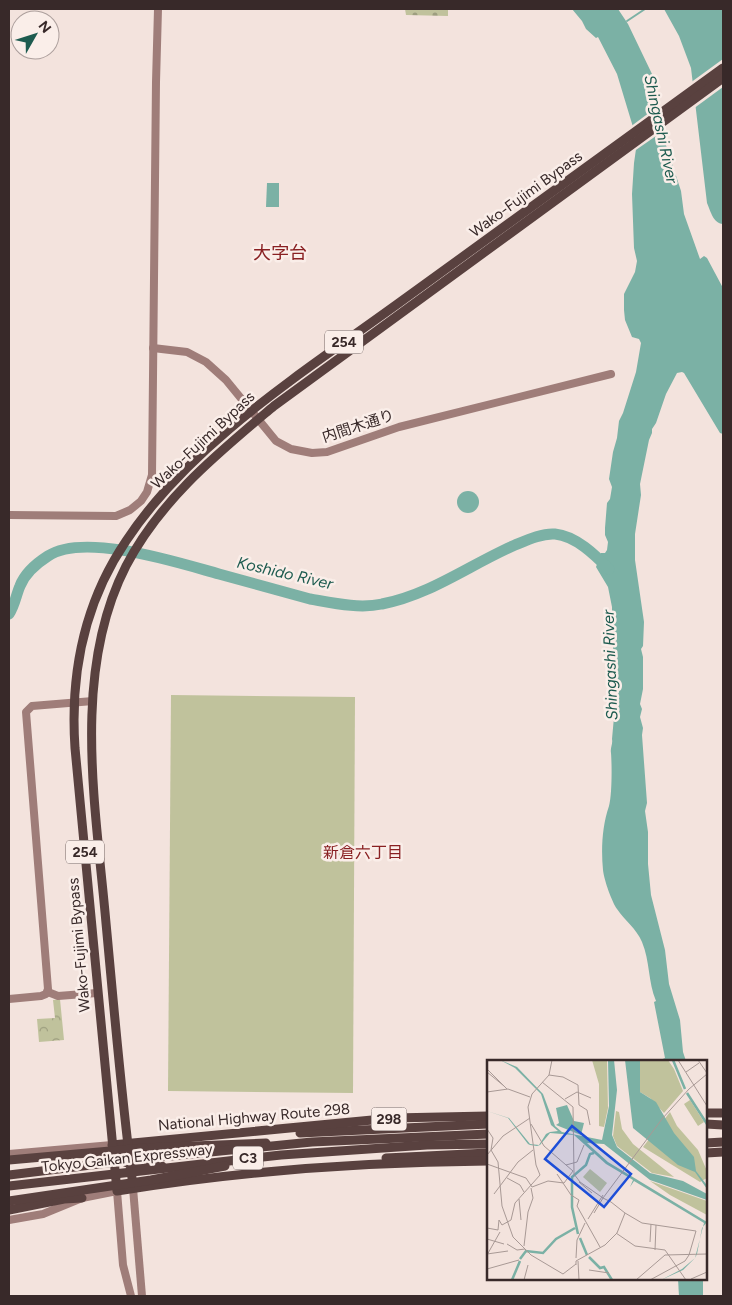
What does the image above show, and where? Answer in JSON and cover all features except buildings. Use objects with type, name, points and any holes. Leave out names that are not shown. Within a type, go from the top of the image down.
[{"type":"highway","name":"Wako-Fujimi Bypass","points":[[117,1191],[97,993],[77,765],[74,703],[77,669],[85,631],[96,596],[112,564],[124,543],[151,507],[219,439],[252,411],[292,380],[723,68]]},
{"type":"highway","name":"Wako-Fujimi Bypass","points":[[133,1188],[127,1143],[95,799],[92,743],[93,701],[98,652],[113,596],[126,566],[159,515],[183,486],[217,453],[258,419],[296,388],[723,78]]},
{"type":"highway","points":[[707,1113],[723,1113]]},
{"type":"highway","name":"National Highway Route 298","points":[[112,1145],[393,1118],[487,1116]]},
{"type":"highway","points":[[171,1139],[182,1141],[487,1124]]},
{"type":"highway","points":[[707,1124],[723,1126]]},
{"type":"highway","points":[[707,1128],[723,1126]]},
{"type":"highway","name":"Tokyo Gaikan Expressway","points":[[9,1175],[140,1159],[312,1142],[487,1134]]},
{"type":"highway","points":[[707,1139],[723,1140]]},
{"type":"highway","points":[[707,1143],[723,1140]]},
{"type":"highway","points":[[9,1160],[144,1148],[240,1143],[312,1142]]},
{"type":"highway","name":"Tokyo Gaikan Expressway","points":[[9,1186],[281,1155],[427,1145],[487,1144]]},
{"type":"highway","points":[[707,1153],[723,1152]]},
{"type":"highway","points":[[294,1169],[331,1162],[487,1153]]},
{"type":"highway","points":[[9,1201],[151,1180],[281,1155]]},
{"type":"highway","points":[[114,1157],[130,1164],[164,1167],[216,1177]]},
{"type":"highway","points":[[117,1191],[216,1177],[294,1169],[420,1162],[487,1161]]},
{"type":"highway","points":[[9,1210],[64,1199],[82,1198]]},
{"type":"street","points":[[9,515],[111,516],[126,512],[141,501],[147,492],[152,475],[158,9]]},
{"type":"street","name":"内間木通り","points":[[153,348],[187,352],[206,362],[226,380],[271,436],[283,445],[298,451],[320,453],[383,431],[608,375]]},
{"type":"street","points":[[48,992],[26,713],[32,706],[93,701]]},
{"type":"street","points":[[48,992],[56,996],[97,993]]},
{"type":"street","points":[[9,999],[41,996],[48,992]]},
{"type":"street","points":[[9,1154],[112,1145]]},
{"type":"street","points":[[133,1188],[142,1296]]},
{"type":"street","points":[[9,1220],[43,1214],[82,1198],[117,1191],[124,1265],[131,1296]]},
{"type":"green space","points":[[405,9],[448,9],[448,16],[406,15]]},
{"type":"green space","points":[[171,695],[355,697],[353,1093],[168,1091]]},
{"type":"green space","points":[[60,999],[64,1040],[39,1042],[37,1019],[55,1018],[53,1000]]},
{"type":"water","name":"Shingashi River","points":[[572,9],[618,9],[628,24],[652,74],[665,142],[681,191],[684,214],[700,259],[704,256],[707,258],[723,288],[723,434],[720,433],[684,373],[677,373],[666,394],[649,440],[640,484],[641,495],[635,534],[635,560],[644,622],[643,646],[641,649],[643,657],[643,689],[640,717],[643,728],[648,864],[651,895],[665,950],[669,984],[680,1020],[683,1052],[686,1060],[660,1060],[665,1058],[645,949],[637,933],[615,906],[603,870],[603,838],[610,801],[612,773],[611,749],[615,706],[613,701],[615,692],[613,675],[616,664],[612,642],[612,607],[608,587],[596,567],[601,553],[605,553],[607,550],[608,542],[605,528],[607,503],[610,499],[612,487],[609,479],[613,452],[619,421],[636,372],[641,343],[639,339],[632,337],[625,320],[624,310],[624,294],[635,272],[637,261],[634,248],[632,194],[636,149],[633,127],[617,74],[598,37],[596,38],[586,29]]},
{"type":"water","points":[[664,9],[723,9],[723,224],[717,222],[707,203],[691,68],[679,36]]},
{"type":"water","points":[[267,183],[279,183],[279,207],[266,207]]},
{"type":"water","points":[[468,491],[476,494],[479,502],[476,510],[468,513],[460,510],[457,502],[460,494]]},
{"type":"water","points":[[678,1280],[703,1280],[703,1296],[679,1296]]},
{"type":"pier","points":[[723,59],[723,87],[693,109],[690,83]]},
{"type":"pier","points":[[661,104],[666,129],[633,152],[630,127]]},
{"type":"waterway","points":[[627,21],[645,9]]},
{"type":"waterway","name":"Koshido River","points":[[9,614],[22,581],[36,565],[48,556],[64,549],[84,547],[107,548],[157,557],[310,599],[355,606],[382,604],[417,594],[515,545],[545,535],[555,534],[578,542],[609,569]]},
{"type":"district","name":"大字台","points":[[280,253]]},
{"type":"district","name":"新倉六丁目","points":[[363,852]]}]
